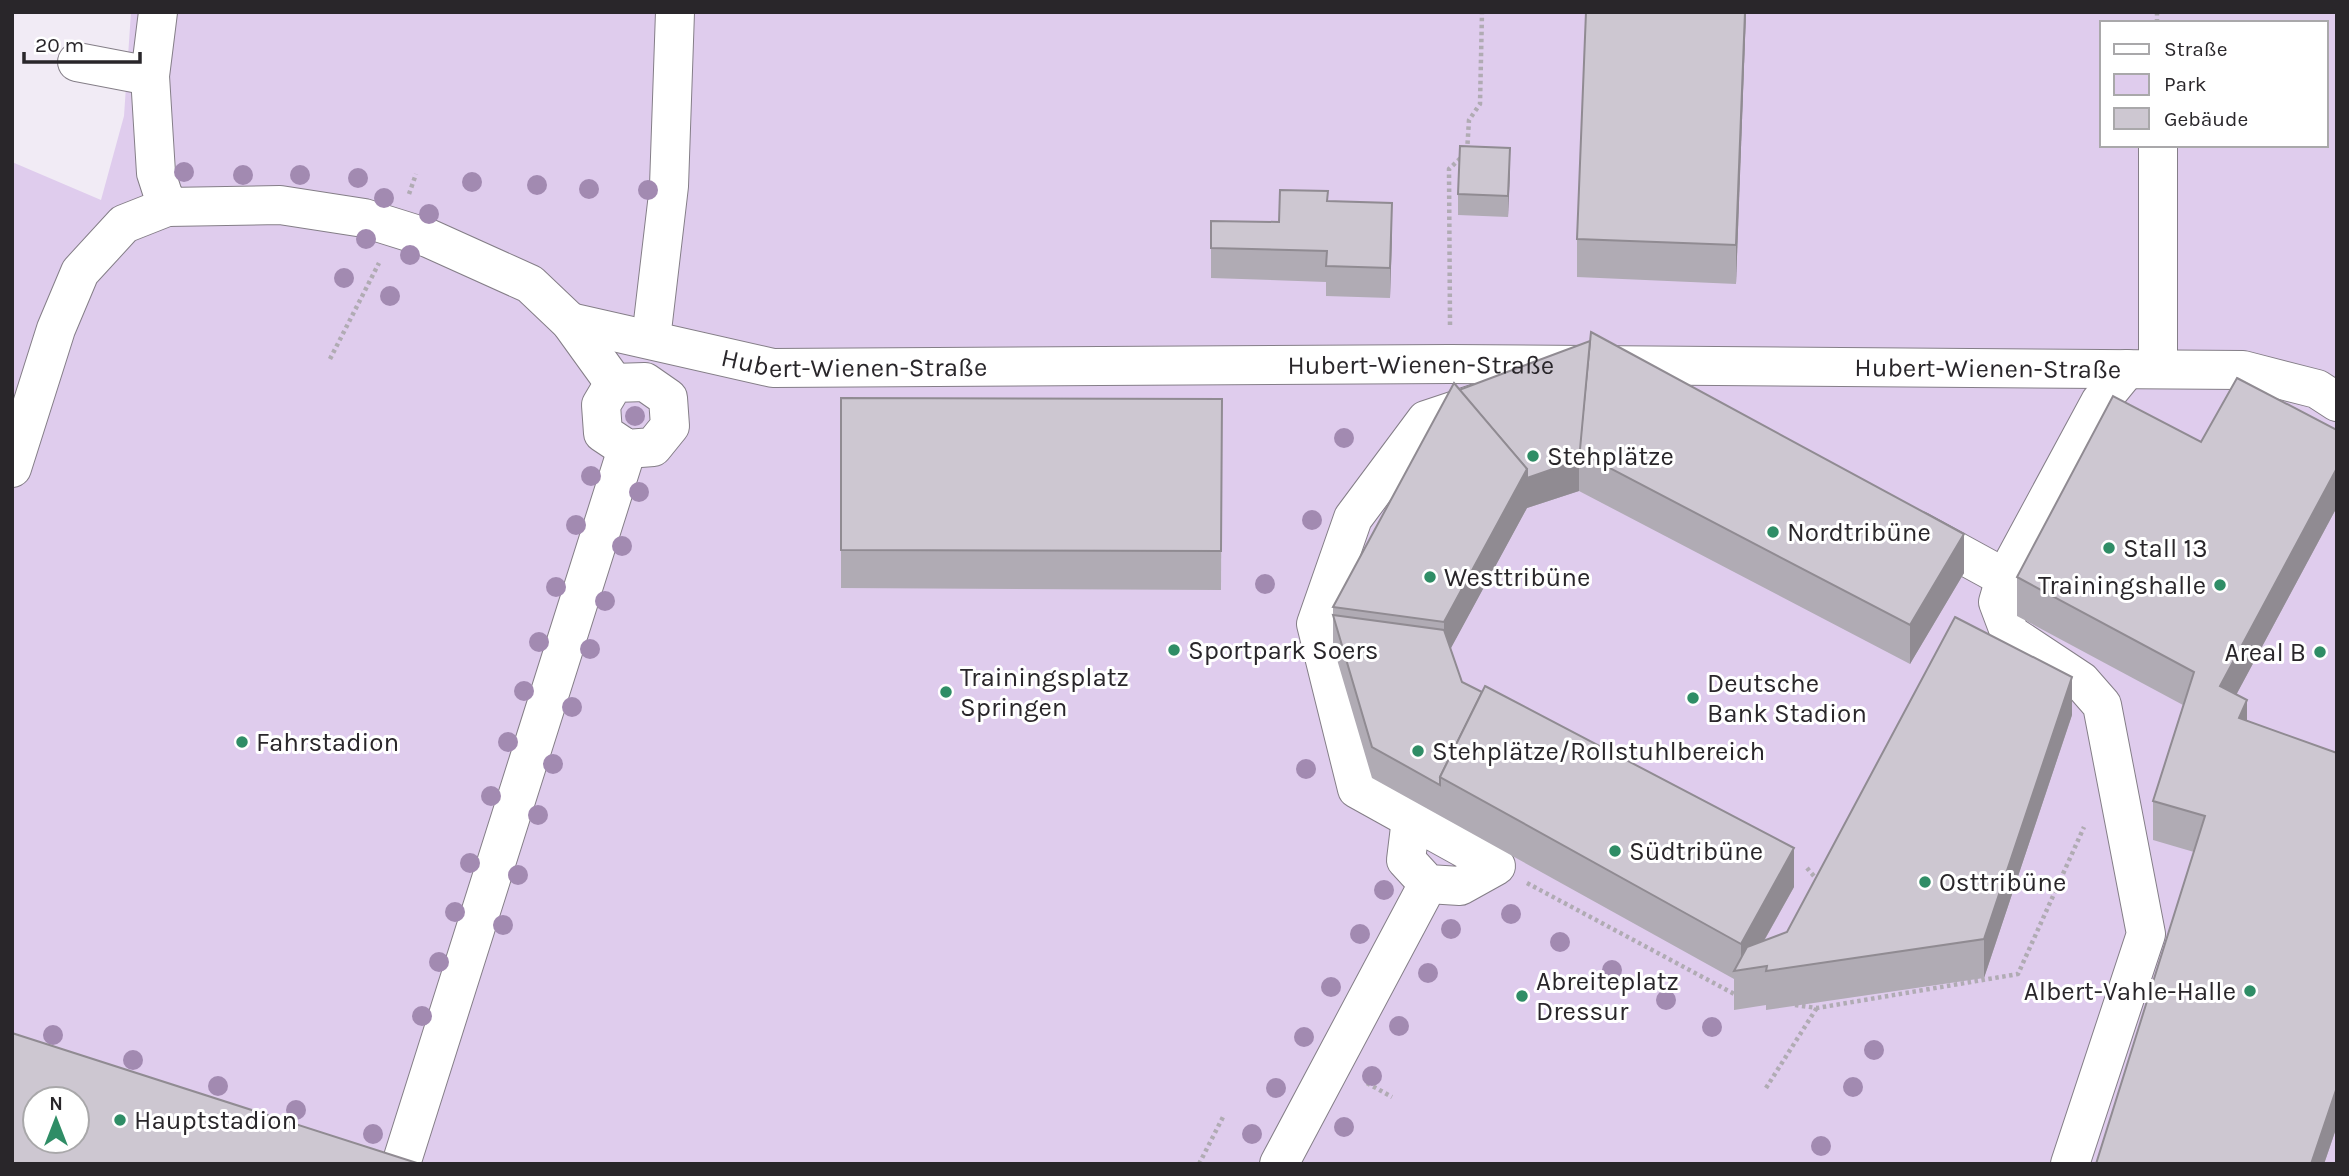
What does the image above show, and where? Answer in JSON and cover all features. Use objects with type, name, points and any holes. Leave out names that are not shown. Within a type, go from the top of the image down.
[{"type":"lane","points":[[158,12],[150,76],[156,173],[167,207]]},
{"type":"lane","points":[[661,341],[675,12]]},
{"type":"lane","points":[[77,62],[150,76]]},
{"type":"lane","points":[[2070,1164],[2146,934],[2102,705],[2081,681],[2010,634],[1998,603],[2005,578],[2100,402],[2143,369],[2158,147]]},
{"type":"lane","points":[[12,468],[56,329],[80,272],[124,224],[167,207],[280,205],[364,218],[428,238],[530,284],[570,322],[614,383]]},
{"type":"lane","name":"Hubert-Wienen-Straße","points":[[570,322],[773,368],[1450,364],[2243,370],[2317,390],[2337,402]]},
{"type":"lane","points":[[645,382],[668,398],[670,426],[653,447],[627,449],[603,433],[601,405],[614,383],[645,382]]},
{"type":"lane","points":[[1496,866],[1357,789],[1316,624],[1353,518],[1426,420],[1519,390],[1656,388],[1680,401]]},
{"type":"lane","points":[[386,1161],[627,449]]},
{"type":"lane","points":[[1885,512],[2005,578]]},
{"type":"lane","points":[[1411,819],[1406,860],[1428,884],[1460,886],[1496,866]]},
{"type":"lane","points":[[1279,1164],[1428,884]]},
{"type":"path","points":[[1450,364],[1449,169],[1467,152],[1469,120],[1480,104],[1482,12]]},
{"type":"path","points":[[330,359],[396,228],[416,174]]},
{"type":"path","points":[[1793,1004],[1817,1008],[2018,974],[2090,816]]},
{"type":"path","points":[[1496,866],[1734,995],[1746,997]]},
{"type":"path","points":[[1807,868],[1823,886]]},
{"type":"path","points":[[1766,1088],[1823,996]]},
{"type":"path","points":[[1199,1164],[1223,1117]]},
{"type":"green space","name":"Sportpark Soers","points":[[131,12],[2337,12],[2337,1164],[12,1164],[12,162],[101,200],[124,116]]},
{"type":"building","points":[[1586,12],[1745,12],[1736,245],[1577,239]]},
{"type":"building","points":[[1460,146],[1510,148],[1508,196],[1458,194]]},
{"type":"building","points":[[1280,190],[1328,191],[1327,201],[1392,203],[1390,268],[1326,266],[1327,251],[1211,248],[1211,221],[1279,222]]},
{"type":"building","name":"Nordtribüne","points":[[1591,332],[1964,534],[1910,625],[1579,452]]},
{"type":"building","name":"Stehplätze","points":[[1590,341],[1579,460],[1527,478],[1527,469],[1459,390]]},
{"type":"building","points":[[2237,378],[2337,430],[2337,468],[2220,686],[2247,700],[2239,718],[2337,753],[2337,1087],[2311,1164],[2096,1164],[2205,816],[2153,801],[2194,672],[2017,577],[2113,396],[2201,442]]},
{"type":"building","name":"Westtribüne","points":[[1454,383],[1527,469],[1444,622],[1333,607]]},
{"type":"building","points":[[841,398],[1222,399],[1221,551],[841,550]]},
{"type":"building","name":"Stehplätze/Rollstuhlbereich","points":[[1333,615],[1444,630],[1462,682],[1482,692],[1440,777],[1440,785],[1372,747]]},
{"type":"building","name":"Osttribüne","points":[[1955,617],[2072,677],[1984,939],[1766,971],[1767,966],[1734,971],[1747,947],[1787,932]]},
{"type":"building","name":"Südtribüne","points":[[1485,686],[1794,848],[1741,944],[1440,777]]},
{"type":"building","points":[[12,1033],[420,1164],[12,1164]]},
{"type":"place","name":"Stehplätze","points":[[1533,456]]},
{"type":"place","name":"Nordtribüne","points":[[1773,532]]},
{"type":"place","name":"Stall 13","points":[[2109,548]]},
{"type":"place","name":"Westtribüne","points":[[1430,577]]},
{"type":"place","name":"Trainingshalle","points":[[2220,585]]},
{"type":"place","name":"Sportpark Soers","points":[[1174,650]]},
{"type":"place","name":"Areal B","points":[[2320,652]]},
{"type":"place","name":"Trainingsplatz Springen","points":[[946,692]]},
{"type":"place","name":"Deutsche Bank Stadion","points":[[1693,698]]},
{"type":"place","name":"Fahrstadion","points":[[242,742]]},
{"type":"place","name":"Stehplätze/Rollstuhlbereich","points":[[1418,751]]},
{"type":"place","name":"Südtribüne","points":[[1615,851]]},
{"type":"place","name":"Osttribüne","points":[[1925,882]]},
{"type":"place","name":"Albert-Vahle-Halle","points":[[2250,991]]},
{"type":"place","name":"Abreiteplatz Dressur","points":[[1522,996]]},
{"type":"place","name":"Hauptstadion","points":[[120,1120]]}]
